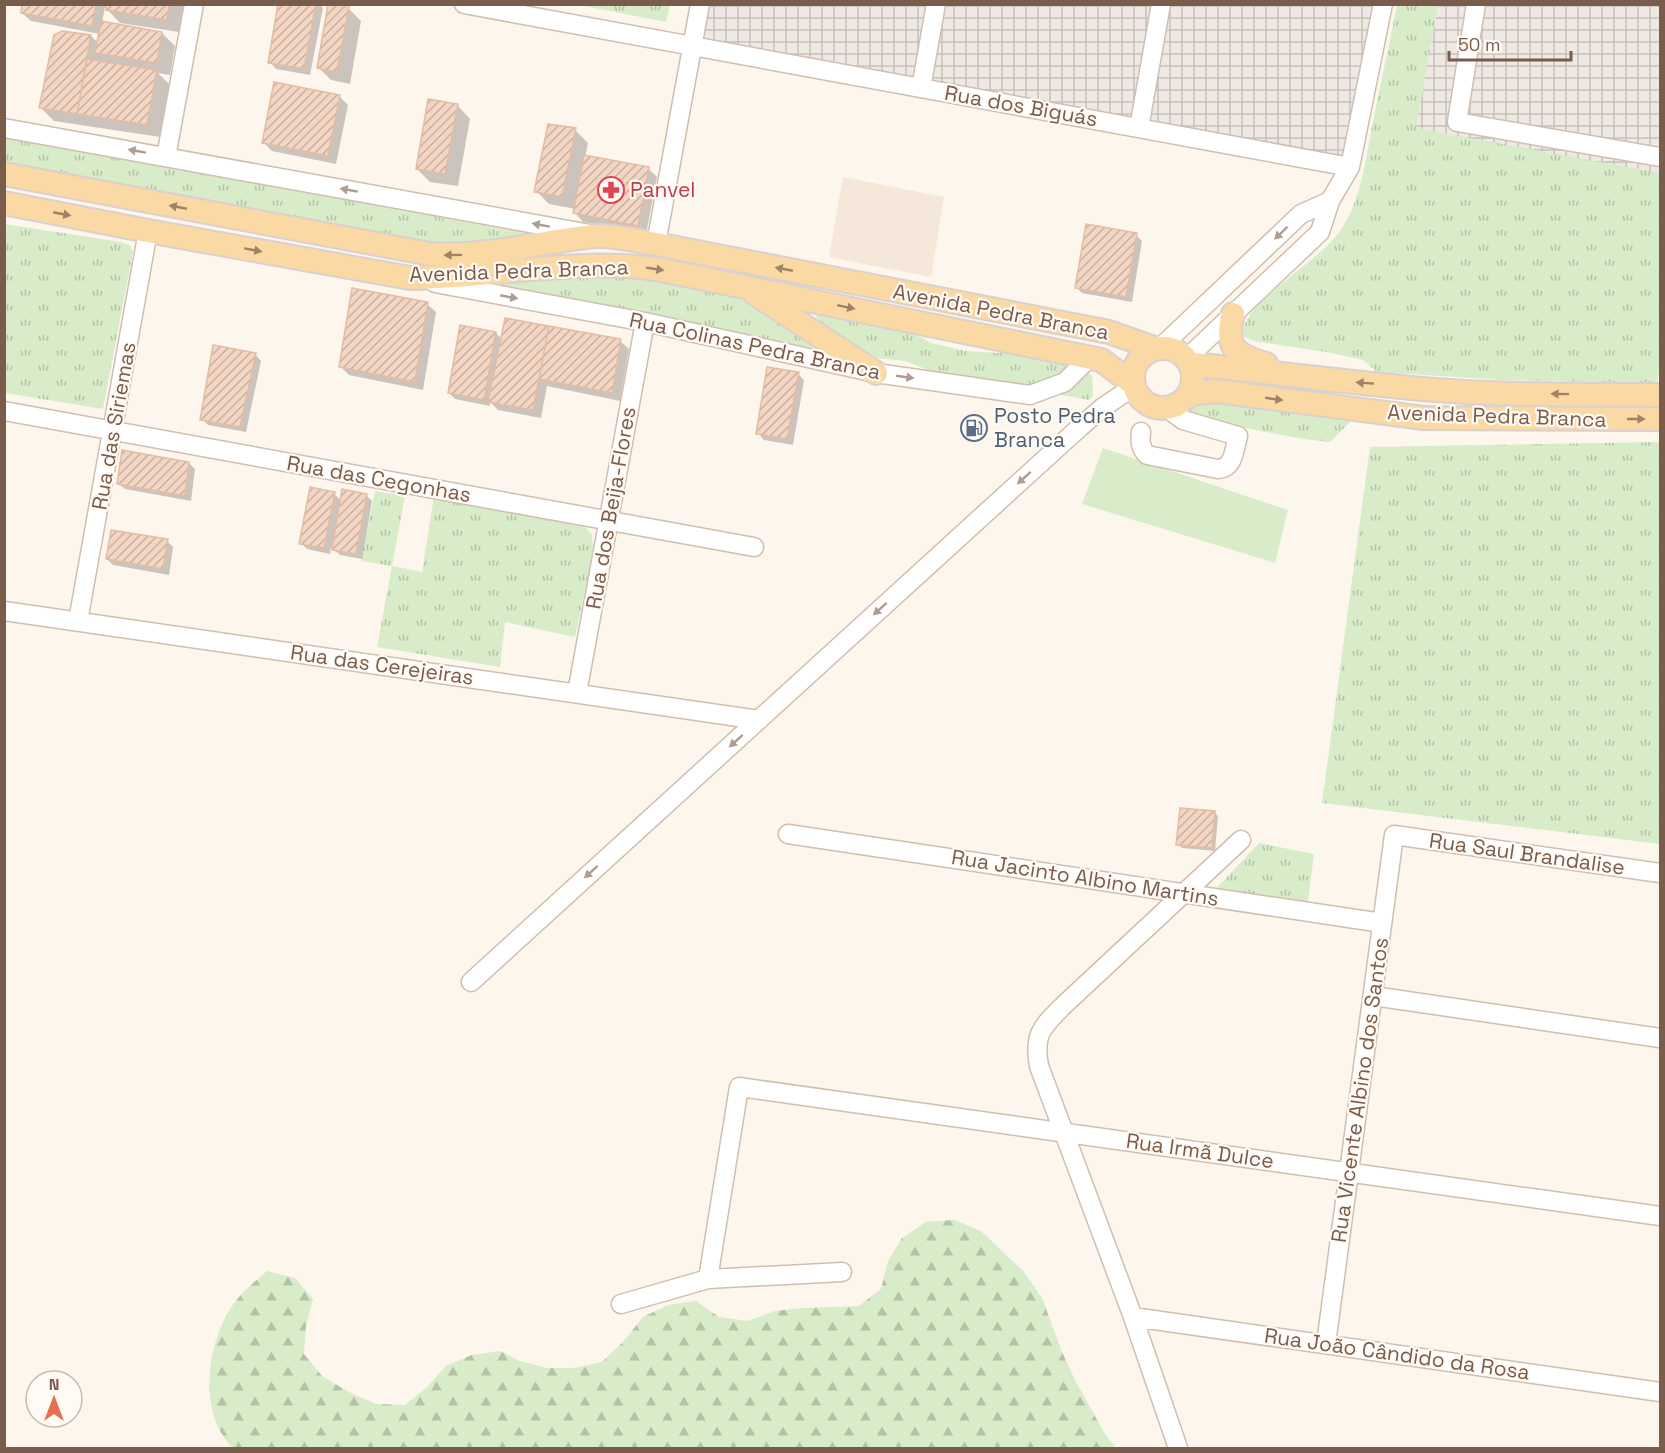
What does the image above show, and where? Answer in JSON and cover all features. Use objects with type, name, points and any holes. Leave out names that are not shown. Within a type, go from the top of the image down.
[{"type":"main road","name":"Avenida Pedra Branca","points":[[4,174],[430,254],[452,256],[473,254],[598,236],[656,244],[1109,332],[1158,347]]},
{"type":"main road","name":"Avenida Pedra Branca","points":[[4,202],[148,231],[410,278],[446,278],[575,265],[617,265],[656,269],[1101,360],[1132,385]]},
{"type":"main road","points":[[743,286],[876,373]]},
{"type":"main road","points":[[1233,314],[1228,331],[1233,346],[1240,355],[1319,380]]},
{"type":"main road","points":[[1158,347],[1178,350],[1189,361],[1194,383],[1190,394],[1185,400],[1167,408],[1148,405],[1132,385],[1132,372],[1141,355],[1158,347]]},
{"type":"main road","name":"Avenida Pedra Branca","points":[[1189,361],[1319,380],[1490,393],[1660,395]]},
{"type":"main road","name":"Avenida Pedra Branca","points":[[1190,394],[1216,391],[1424,418],[1660,419]]},
{"type":"street","points":[[166,157],[194,4]]},
{"type":"street","name":"Rua dos Biguás","points":[[464,4],[1350,167]]},
{"type":"street","points":[[656,244],[700,4]]},
{"type":"street","points":[[921,88],[936,4]]},
{"type":"street","points":[[1139,128],[1161,4]]},
{"type":"street","points":[[1189,361],[1233,314],[1320,232],[1330,201],[1350,167],[1383,4]]},
{"type":"street","points":[[1476,4],[1457,122],[1660,158]]},
{"type":"street","name":"Avenida Pedra Branca","points":[[4,128],[598,236]]},
{"type":"street","points":[[1158,347],[1301,214],[1330,201]]},
{"type":"street","name":"Rua das Siriemas","points":[[78,621],[148,231]]},
{"type":"street","name":"Rua Colinas Pedra Branca","points":[[410,278],[645,322],[876,373],[1030,395],[1065,382],[1089,358]]},
{"type":"street","name":"Rua dos Beija-Flores","points":[[577,693],[645,322]]},
{"type":"street","points":[[471,982],[1079,428],[1132,385]]},
{"type":"street","points":[[1141,432],[1140,443],[1147,455],[1218,470],[1225,469],[1231,464],[1238,436],[1183,420],[1167,408]]},
{"type":"street","name":"Rua das Cegonhas","points":[[4,411],[754,547]]},
{"type":"street","name":"Rua das Cerejeiras","points":[[4,611],[759,720]]},
{"type":"street","name":"Rua Jacinto Albino Martins","points":[[788,834],[1383,923]]},
{"type":"street","name":"Rua Saul Brandalise","points":[[1394,835],[1660,873]]},
{"type":"street","name":"Rua Vicente Albino dos Santos","points":[[1326,1344],[1394,835]]},
{"type":"street","points":[[1178,1449],[1039,1066],[1036,1041],[1041,1030],[1065,1004],[1240,840]]},
{"type":"street","points":[[1373,996],[1660,1038]]},
{"type":"street","name":"Rua Irmã Dulce","points":[[708,1279],[740,1087],[1660,1216]]},
{"type":"street","points":[[621,1304],[708,1279],[842,1272]]},
{"type":"street","name":"Rua João Cândido da Rosa","points":[[1132,1317],[1660,1392]]},
{"type":"shaded area","points":[[707,5],[1377,5],[1348,158],[701,40]]},
{"type":"shaded area","points":[[1438,5],[1660,5],[1660,173],[1415,131]]},
{"type":"shaded area","points":[[843,177],[944,197],[931,277],[829,257]]},
{"type":"green space","points":[[670,4],[666,22],[580,5]]},
{"type":"green space","points":[[1397,5],[1438,5],[1416,128],[1660,173],[1660,365],[1657,383],[1503,380],[1377,372],[1363,360],[1254,341],[1242,336],[1246,322],[1255,309],[1268,295],[1330,243],[1353,208],[1365,167]]},
{"type":"green space","points":[[4,136],[537,235],[475,242],[430,243],[5,165]]},
{"type":"green space","points":[[4,224],[130,245],[133,252],[103,409],[5,393]]},
{"type":"green space","points":[[637,273],[748,299],[827,352],[494,288],[531,278]]},
{"type":"green space","points":[[818,312],[907,329],[931,343],[966,351],[999,353],[1013,349],[1083,367],[1092,376],[1093,395],[1089,400],[931,371],[905,361],[876,358],[831,332],[816,317]]},
{"type":"green space","points":[[1182,389],[1354,418],[1330,442],[1156,411],[1153,408],[1165,395]]},
{"type":"green space","points":[[1660,442],[1660,844],[1322,803],[1370,447]]},
{"type":"green space","points":[[1103,448],[1288,510],[1275,563],[1082,504]]},
{"type":"green space","points":[[375,491],[405,496],[392,566],[361,561]]},
{"type":"green space","points":[[434,496],[585,527],[592,534],[593,551],[575,637],[505,622],[500,667],[377,647],[392,566],[422,572]]},
{"type":"green space","points":[[1259,843],[1314,854],[1307,910],[1211,894]]},
{"type":"green space","points":[[954,1220],[981,1231],[1024,1272],[1042,1298],[1076,1382],[1105,1434],[1116,1448],[233,1448],[222,1434],[215,1419],[209,1383],[214,1347],[227,1314],[235,1302],[267,1271],[295,1278],[313,1299],[306,1326],[304,1354],[322,1376],[376,1404],[405,1405],[427,1387],[446,1366],[472,1355],[500,1351],[520,1361],[547,1368],[575,1368],[602,1362],[623,1342],[643,1317],[668,1305],[696,1301],[719,1317],[748,1321],[775,1311],[859,1306],[881,1289],[888,1261],[902,1238],[926,1222]]},
{"type":"building","points":[[22,4],[96,4],[92,26],[21,13]]},
{"type":"building","points":[[106,4],[169,4],[167,20],[106,10]]},
{"type":"building","points":[[278,4],[316,4],[304,69],[268,63]]},
{"type":"building","points":[[328,4],[349,6],[337,72],[317,68]]},
{"type":"building","points":[[101,21],[162,32],[157,63],[95,53]]},
{"type":"building","points":[[62,31],[91,35],[77,114],[39,108],[54,35]]},
{"type":"building","points":[[87,59],[157,70],[147,125],[77,114]]},
{"type":"building","points":[[274,82],[340,95],[328,156],[262,143]]},
{"type":"building","points":[[428,99],[458,104],[445,174],[416,169]]},
{"type":"building","points":[[548,124],[576,128],[562,197],[534,192]]},
{"type":"building","name":"Panvel","points":[[584,155],[649,167],[638,226],[573,213]]},
{"type":"building","points":[[1086,224],[1137,233],[1126,297],[1075,288]]},
{"type":"building","points":[[352,288],[428,302],[415,382],[339,367]]},
{"type":"building","points":[[505,318],[549,326],[533,410],[488,402]]},
{"type":"building","points":[[460,325],[496,332],[484,400],[448,393]]},
{"type":"building","points":[[549,326],[621,339],[612,393],[539,379]]},
{"type":"building","points":[[213,345],[256,353],[240,427],[200,420]]},
{"type":"building","points":[[767,367],[799,372],[787,439],[756,434]]},
{"type":"building","points":[[122,450],[189,462],[185,496],[117,484]]},
{"type":"building","points":[[310,487],[335,492],[324,548],[299,544]]},
{"type":"building","points":[[342,489],[367,494],[356,554],[332,550]]},
{"type":"building","points":[[111,530],[168,539],[163,569],[106,559]]},
{"type":"building","points":[[1180,808],[1215,811],[1212,848],[1176,845]]},
{"type":"place","name":"Panvel","points":[[611,190]]},
{"type":"place","name":"Posto Pedra Branca","points":[[974,428]]}]
